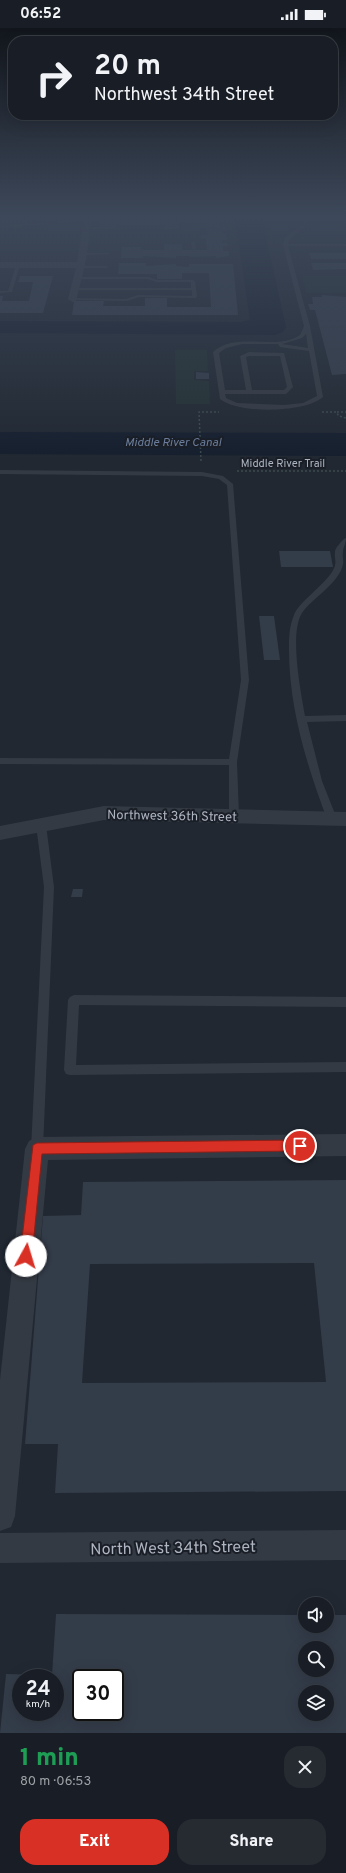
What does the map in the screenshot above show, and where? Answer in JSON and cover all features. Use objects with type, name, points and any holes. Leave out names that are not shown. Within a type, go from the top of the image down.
[{"type":"street","name":"Northwest 36th Street","points":[[0,833],[104,813],[339,819]]},
{"type":"street","points":[[0,1516],[37,1149],[346,1145]]},
{"type":"street","name":"North West 34th Street","points":[[0,1548],[346,1545]]},
{"type":"lane","points":[[73,299],[127,300],[131,299]]},
{"type":"lane","points":[[195,299],[196,304]]},
{"type":"lane","points":[[300,299],[307,326],[320,397],[311,404],[302,406],[236,405],[223,399],[216,352],[221,348],[232,345],[268,344],[289,341],[301,337],[307,326]]},
{"type":"lane","points":[[268,344],[312,352]]},
{"type":"lane","points":[[297,354],[312,352]]},
{"type":"lane","points":[[249,392],[243,356],[249,354],[290,354]]},
{"type":"lane","points":[[221,392],[286,392],[290,387],[282,354]]},
{"type":"lane","points":[[0,472],[202,474],[221,477],[230,484],[245,680],[233,762],[234,816]]},
{"type":"lane","points":[[339,819],[317,781],[302,719],[292,675],[293,628],[298,613],[327,584],[336,572],[340,564],[339,552],[346,540]]},
{"type":"lane","points":[[302,719],[346,718]]},
{"type":"lane","points":[[0,761],[233,762]]},
{"type":"lane","points":[[37,1149],[49,887],[41,825]]},
{"type":"lane","points":[[346,1002],[74,1000],[70,1070],[346,1067]]},
{"type":"path","points":[[336,412],[346,412]]},
{"type":"path","points":[[200,426],[201,461]]},
{"type":"path","name":"Middle River Trail","points":[[221,477],[236,471],[346,471]]},
{"type":"shaded area","points":[[175,350],[207,350],[208,371],[194,371],[194,380],[209,381],[210,404],[176,404]]},
{"type":"water","points":[[247,299],[280,299],[286,327],[283,332],[275,335],[0,333],[0,321],[240,322],[250,320]]},
{"type":"water","name":"Middle River Canal","points":[[0,432],[346,433],[346,456],[0,454]]},
{"type":"building","points":[[0,299],[2,299],[2,301],[29,301],[30,299],[47,299],[43,313],[0,313]]},
{"type":"building","points":[[145,299],[167,299],[167,307],[211,307],[211,299],[236,299],[238,315],[72,315],[74,301],[104,301],[103,306],[145,306]]},
{"type":"building","points":[[312,299],[346,299],[346,374],[332,375],[315,310],[310,310],[308,304],[313,304]]},
{"type":"building","points":[[196,372],[209,373],[209,379],[196,379]]},
{"type":"building","points":[[279,551],[330,551],[333,567],[281,567]]},
{"type":"building","points":[[259,616],[274,616],[280,660],[264,660]]},
{"type":"building","points":[[73,889],[83,889],[82,897],[71,897]]},
{"type":"building","points":[[346,1180],[346,1491],[55,1493],[58,1444],[25,1444],[43,1216],[81,1215],[83,1182]],"holes":[[[314,1263],[326,1382],[82,1383],[90,1264]]]},
{"type":"building","points":[[56,1614],[298,1615],[298,1633],[334,1633],[334,1615],[346,1615],[346,1733],[0,1733],[6,1674],[12,1674],[12,1721],[64,1721],[64,1669],[52,1669]]},
{"type":"route","points":[[26,1256],[37,1149],[300,1146]]}]
